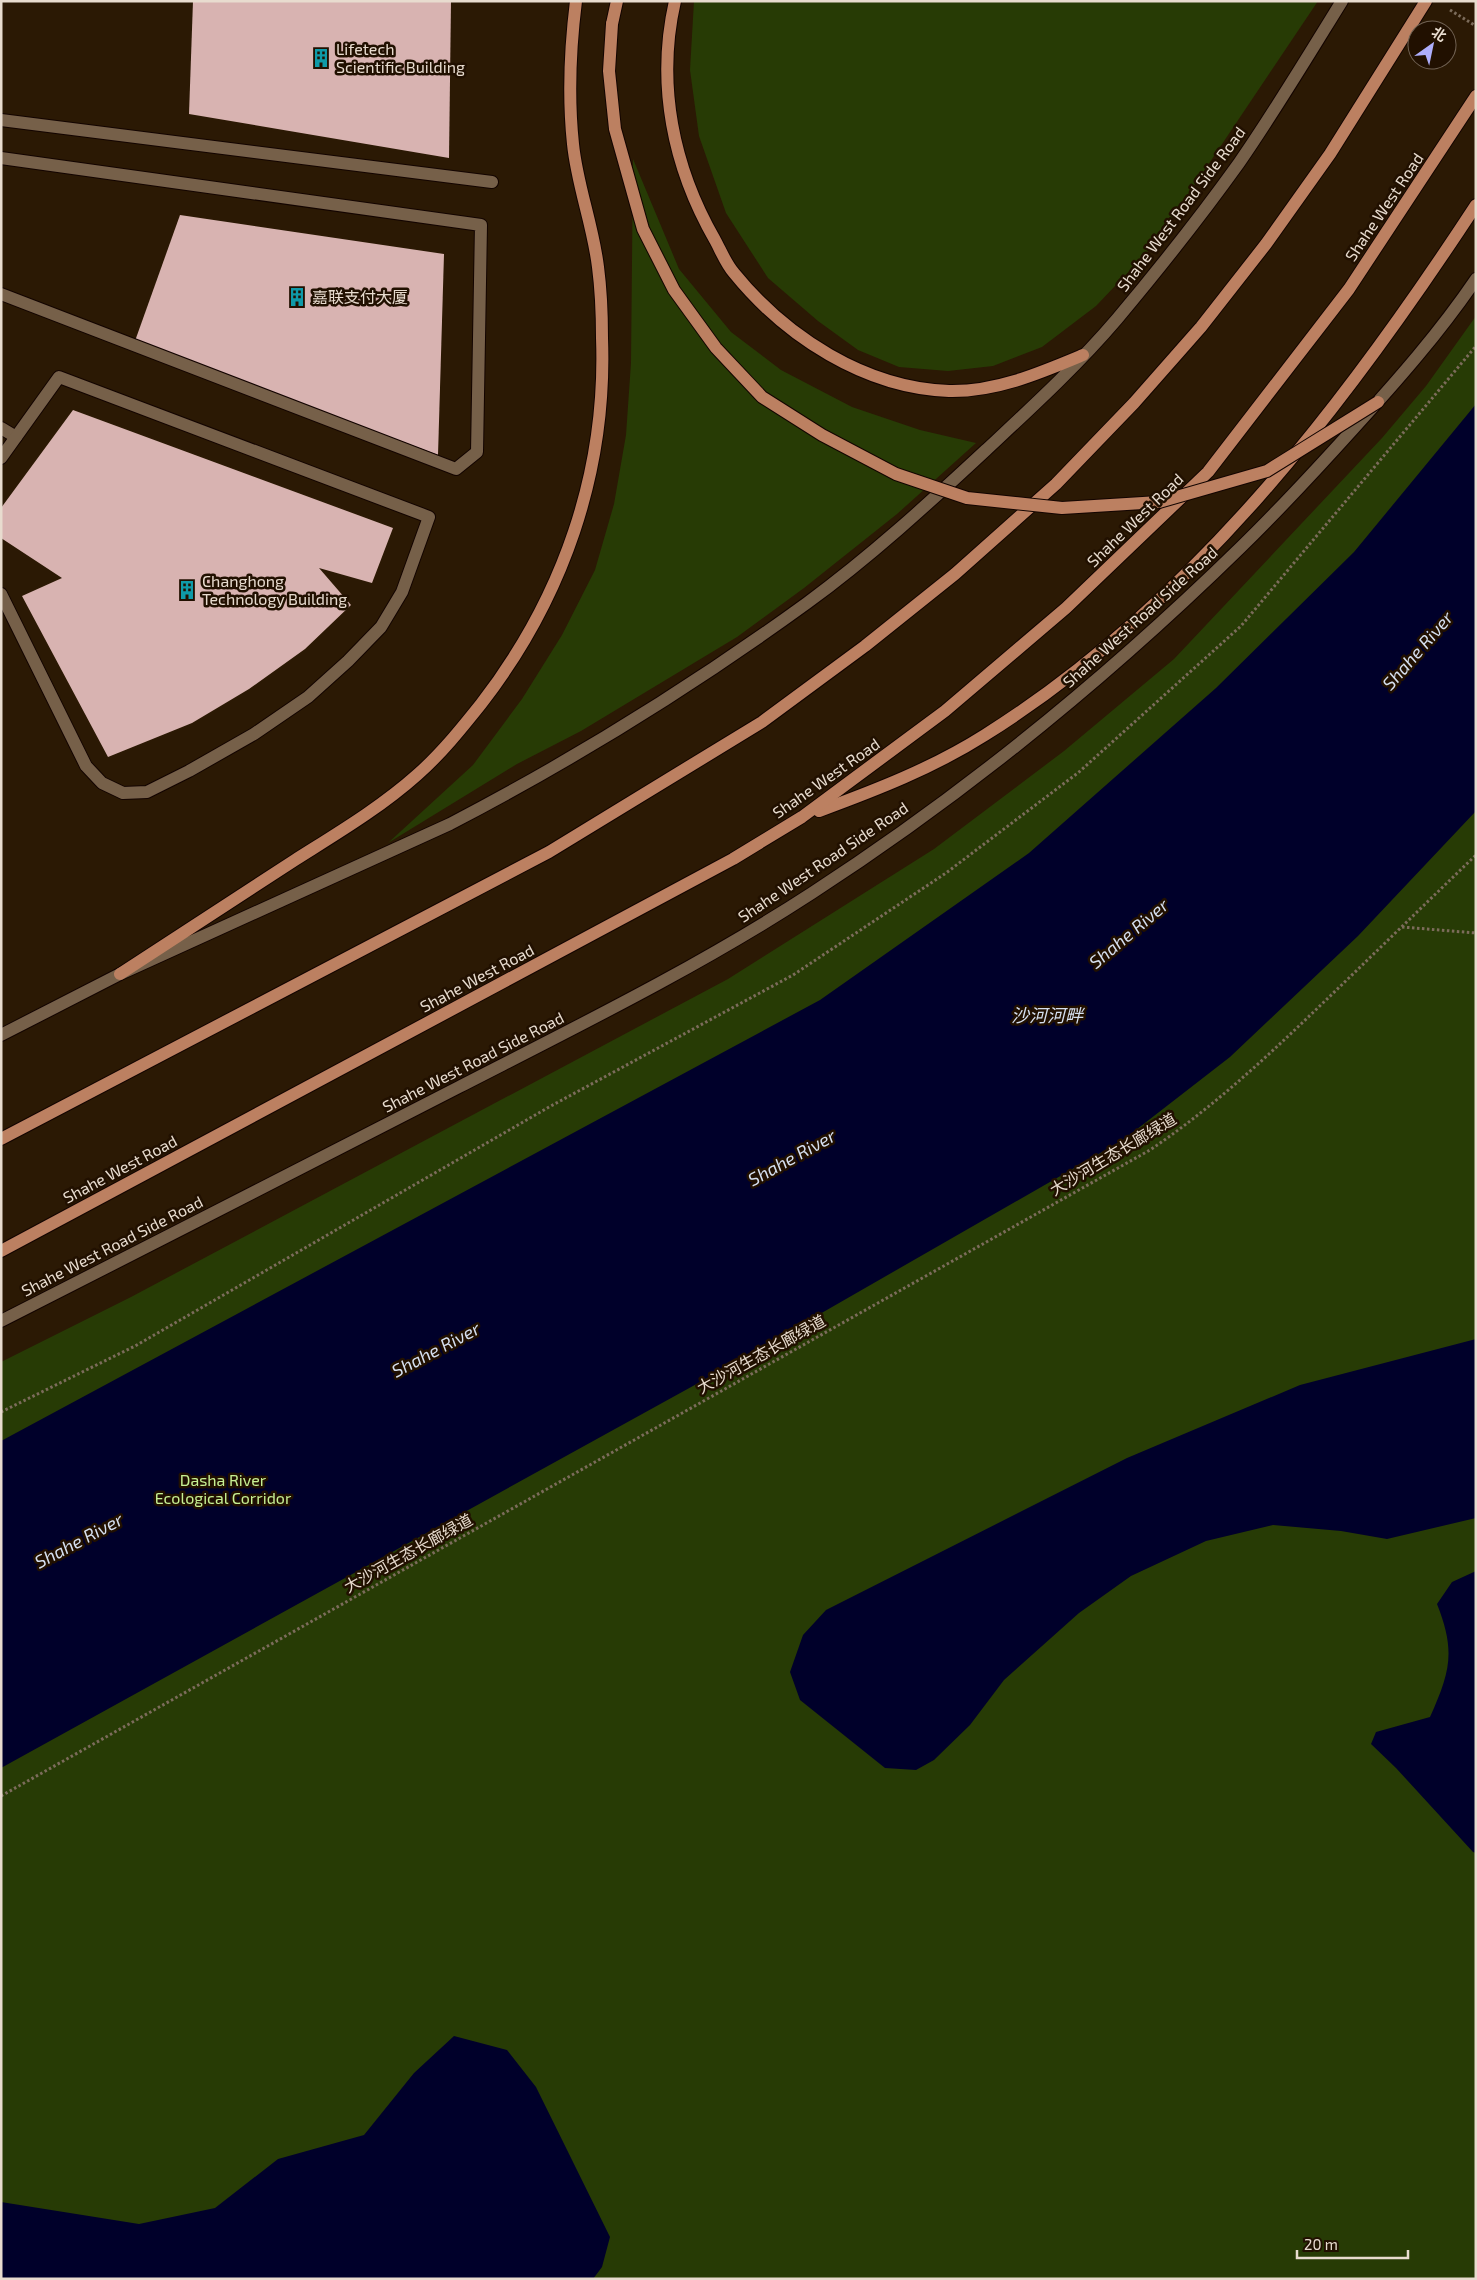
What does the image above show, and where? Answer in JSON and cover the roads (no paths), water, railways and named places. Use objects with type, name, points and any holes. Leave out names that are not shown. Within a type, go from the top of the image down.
[{"type":"main road","points":[[120,974],[359,819],[417,775],[458,733],[495,686],[525,640],[552,589],[575,532],[589,483],[598,436],[604,381],[598,266],[573,147],[570,90],[572,32],[576,1]]},
{"type":"main road","points":[[617,1],[612,24],[609,71],[615,129],[643,229],[674,290],[716,348],[762,396],[822,435],[896,474],[967,498],[1062,508],[1159,502],[1267,471],[1378,402]]},
{"type":"main road","points":[[676,1],[670,26],[666,71],[671,126],[683,174],[706,224],[733,272],[772,313],[814,346],[858,370],[905,385],[950,391],[997,386],[1036,375],[1083,355]]},
{"type":"main road","name":"Shahe West Road Side Road","points":[[1,1035],[120,974],[450,824],[599,742],[711,670],[810,601],[882,543],[1029,410],[1115,321],[1238,163],[1292,82],[1342,1]]},
{"type":"main road","points":[[1,1140],[549,852],[762,722],[865,646],[955,574],[1056,484],[1134,403],[1201,327],[1266,244],[1330,154],[1426,1]]},
{"type":"main road","name":"Shahe West Road","points":[[1,1251],[733,859],[802,817],[889,754],[999,666],[1132,547],[1208,472],[1349,289],[1476,96]]},
{"type":"main road","points":[[1,120],[492,182]]},
{"type":"main road","points":[[1,158],[481,225],[477,452],[456,469],[1,294]]},
{"type":"main road","points":[[802,817],[893,784],[984,735],[1085,664],[1188,573],[1265,490],[1343,397],[1425,283],[1476,205]]},
{"type":"main road","name":"Shahe West Road Side Road","points":[[1,1321],[594,1018],[710,955],[813,893],[915,821],[1017,746],[1128,653],[1286,503],[1414,360],[1476,279]]},
{"type":"main road","points":[[1,458],[59,377],[429,517],[402,592],[381,627],[348,661],[308,697],[254,734],[189,771],[147,792],[123,793],[102,783],[86,766],[1,594]]},
{"type":"main road","points":[[1,428],[16,437]]},
{"type":"water","name":"沙河河畔","points":[[1476,404],[1476,811],[1358,936],[1230,1057],[1123,1140],[731,1365],[1,1768],[1,1441],[820,1000],[1029,853],[1216,688],[1354,552]]},
{"type":"water","points":[[1476,1339],[1476,1518],[1387,1539],[1341,1531],[1273,1525],[1206,1541],[1131,1576],[1079,1613],[1004,1680],[970,1725],[934,1760],[916,1770],[885,1768],[800,1700],[790,1672],[803,1635],[826,1610],[1127,1458],[1300,1385]]},
{"type":"water","points":[[1476,1571],[1476,1853],[1371,1744],[1376,1732],[1430,1717],[1442,1687],[1448,1662],[1447,1636],[1437,1604],[1452,1582]]},
{"type":"water","points":[[454,2036],[507,2050],[536,2087],[610,2237],[602,2267],[593,2279],[1,2279],[1,2202],[139,2224],[215,2208],[278,2159],[364,2135],[414,2073]]},
{"type":"place","name":"Lifetech Scientific Building","points":[[321,58]]},
{"type":"place","name":"嘉联支付大厦","points":[[297,297]]},
{"type":"place","name":"Changhong Technology Building","points":[[187,590]]},
{"type":"water label","name":"Shahe River","points":[[1418,651]]},
{"type":"water label","name":"Shahe River","points":[[1129,934]]},
{"type":"water label","name":"Shahe River","points":[[792,1158]]},
{"type":"water label","name":"Shahe River","points":[[436,1350]]},
{"type":"water label","name":"Shahe River","points":[[79,1541]]},
{"type":"park label","name":"Dasha River Ecological Corridor","points":[[223,1489]]}]
